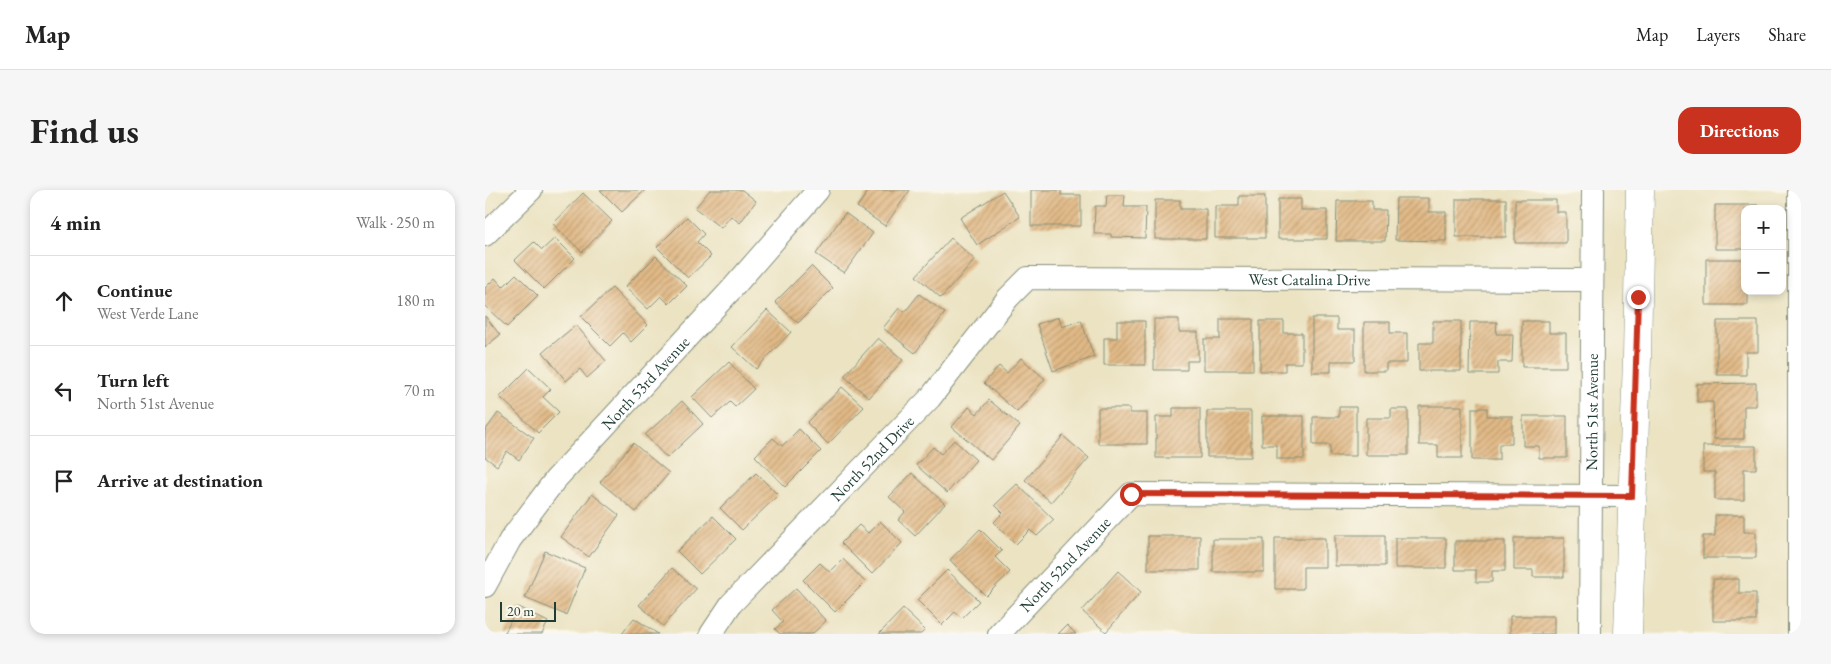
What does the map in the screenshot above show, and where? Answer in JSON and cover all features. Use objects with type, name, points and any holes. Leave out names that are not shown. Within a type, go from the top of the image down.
[{"type":"main road","points":[[1628,634],[1640,190]]},
{"type":"street","points":[[485,235],[531,190]]},
{"type":"street","name":"North 53rd Avenue","points":[[485,586],[510,540],[555,480],[731,290],[818,190]]},
{"type":"street","name":"North 51st Avenue","points":[[1590,634],[1593,190]]},
{"type":"street","points":[[1799,190],[1799,634]]},
{"type":"street","name":"West Catalina Drive","points":[[1027,278],[1592,280]]},
{"type":"street","name":"North 52nd Drive","points":[[711,634],[731,604],[930,398],[1008,298],[1027,278]]},
{"type":"street","name":"North 52nd Avenue","points":[[999,634],[1131,494],[1591,496]]},
{"type":"street","points":[[1591,496],[1632,496]]},
{"type":"building","points":[[600,190],[645,190],[622,212]]},
{"type":"building","points":[[710,190],[742,190],[756,201],[740,223],[731,216],[721,228],[695,208]]},
{"type":"building","points":[[869,190],[910,190],[885,226],[857,207]]},
{"type":"building","points":[[1031,190],[1061,190],[1061,195],[1081,195],[1081,226],[1031,226]]},
{"type":"building","points":[[1003,191],[1020,217],[977,245],[960,218]]},
{"type":"building","points":[[583,193],[612,221],[582,252],[553,224]]},
{"type":"building","points":[[1107,195],[1125,195],[1124,207],[1146,207],[1145,238],[1111,237],[1111,234],[1094,234],[1095,206],[1106,206]]},
{"type":"building","points":[[1239,196],[1265,196],[1265,238],[1215,238],[1215,206],[1239,206]]},
{"type":"building","points":[[1396,198],[1429,198],[1429,212],[1446,212],[1446,241],[1395,240]]},
{"type":"building","points":[[1278,199],[1301,199],[1301,210],[1327,210],[1327,239],[1278,239]]},
{"type":"building","points":[[1456,199],[1506,199],[1506,237],[1456,237]]},
{"type":"building","points":[[1155,200],[1180,200],[1180,209],[1206,209],[1206,239],[1155,239]]},
{"type":"building","points":[[1515,200],[1556,200],[1556,212],[1566,212],[1566,243],[1515,243]]},
{"type":"building","points":[[1337,201],[1372,201],[1372,210],[1386,210],[1385,241],[1336,241]]},
{"type":"building","points":[[1715,205],[1741,205],[1741,249],[1715,249]]},
{"type":"building","points":[[845,213],[873,233],[844,273],[816,254]]},
{"type":"building","points":[[687,217],[704,234],[697,242],[711,256],[688,278],[657,247]]},
{"type":"building","points":[[555,238],[575,258],[544,289],[515,260],[534,242],[542,250]]},
{"type":"building","points":[[951,238],[975,260],[941,298],[916,276]]},
{"type":"building","points":[[656,256],[687,286],[669,304],[661,296],[648,309],[625,287]]},
{"type":"building","points":[[1706,259],[1741,259],[1741,295],[1748,295],[1748,305],[1706,305]]},
{"type":"building","points":[[811,266],[833,288],[798,323],[775,302]]},
{"type":"building","points":[[516,274],[538,296],[507,327],[485,306],[485,288],[495,278],[503,287]]},
{"type":"building","points":[[612,288],[648,325],[631,342],[623,333],[610,346],[581,317]]},
{"type":"building","points":[[919,294],[945,313],[915,353],[883,328],[899,308],[905,312]]},
{"type":"building","points":[[767,310],[791,332],[756,369],[732,347]]},
{"type":"building","points":[[485,316],[500,335],[485,347]]},
{"type":"building","points":[[1059,317],[1062,327],[1081,320],[1094,357],[1053,371],[1037,324]]},
{"type":"building","points":[[1312,318],[1337,318],[1337,330],[1355,330],[1355,361],[1331,361],[1331,372],[1312,372]]},
{"type":"building","points":[[1154,319],[1179,319],[1179,332],[1198,332],[1198,361],[1187,361],[1187,370],[1154,370]]},
{"type":"building","points":[[1220,319],[1253,319],[1253,370],[1204,370],[1204,339],[1220,339]]},
{"type":"building","points":[[1117,321],[1145,321],[1145,365],[1104,365],[1104,338],[1117,338]]},
{"type":"building","points":[[1260,321],[1284,321],[1284,333],[1302,333],[1302,363],[1285,363],[1285,371],[1260,371]]},
{"type":"building","points":[[1433,321],[1461,321],[1461,371],[1419,371],[1419,343],[1433,343]]},
{"type":"building","points":[[1522,321],[1549,321],[1549,333],[1566,333],[1566,367],[1522,367]]},
{"type":"building","points":[[1717,321],[1758,321],[1758,352],[1746,352],[1746,375],[1717,375]]},
{"type":"building","points":[[1364,322],[1390,322],[1390,333],[1407,333],[1407,363],[1386,363],[1386,371],[1364,371]]},
{"type":"building","points":[[1470,322],[1497,322],[1496,334],[1513,334],[1512,362],[1498,362],[1498,374],[1469,374]]},
{"type":"building","points":[[576,325],[606,361],[587,378],[580,369],[566,381],[543,352]]},
{"type":"building","points":[[878,338],[903,360],[869,398],[844,376]]},
{"type":"building","points":[[1021,358],[1045,379],[1017,412],[984,383],[999,366],[1007,373]]},
{"type":"building","points":[[729,362],[754,389],[735,407],[730,402],[712,418],[692,397]]},
{"type":"building","points":[[529,368],[551,389],[543,397],[559,412],[538,433],[500,397]]},
{"type":"building","points":[[1756,383],[1756,406],[1744,406],[1744,439],[1714,439],[1713,402],[1697,402],[1697,384]]},
{"type":"building","points":[[842,387],[864,407],[828,444],[807,423]]},
{"type":"building","points":[[989,400],[1020,426],[991,460],[952,427],[969,407],[977,414]]},
{"type":"building","points":[[682,401],[703,424],[667,458],[645,435]]},
{"type":"building","points":[[1419,406],[1462,406],[1462,458],[1438,458],[1438,445],[1419,445]]},
{"type":"building","points":[[1339,407],[1356,407],[1356,456],[1330,456],[1330,445],[1313,445],[1313,417],[1339,417]]},
{"type":"building","points":[[1098,408],[1130,408],[1130,413],[1147,413],[1147,444],[1098,444]]},
{"type":"building","points":[[1173,408],[1200,408],[1200,458],[1156,458],[1156,417],[1173,417]]},
{"type":"building","points":[[1472,408],[1487,408],[1487,416],[1512,416],[1512,444],[1499,444],[1499,460],[1472,460]]},
{"type":"building","points":[[1391,409],[1408,409],[1408,455],[1366,455],[1366,418],[1391,418]]},
{"type":"building","points":[[1207,411],[1251,411],[1251,457],[1207,457]]},
{"type":"building","points":[[498,413],[534,438],[519,460],[507,451],[497,466],[485,457],[485,431]]},
{"type":"building","points":[[1262,416],[1304,416],[1304,459],[1277,459],[1277,445],[1262,445]]},
{"type":"building","points":[[1523,416],[1567,416],[1567,458],[1539,458],[1539,446],[1523,446]]},
{"type":"building","points":[[799,429],[821,451],[785,487],[755,456],[773,438],[782,446]]},
{"type":"building","points":[[1063,436],[1089,458],[1051,502],[1025,480]]},
{"type":"building","points":[[954,440],[976,460],[947,493],[916,465],[933,447],[941,454]]},
{"type":"building","points":[[633,443],[669,473],[636,512],[600,482]]},
{"type":"building","points":[[1703,446],[1756,446],[1756,469],[1744,469],[1744,500],[1715,500],[1715,472],[1703,472]]},
{"type":"building","points":[[756,473],[778,495],[742,530],[720,508]]},
{"type":"building","points":[[912,473],[945,504],[915,536],[898,520],[905,512],[889,497]]},
{"type":"building","points":[[1017,484],[1054,520],[1037,536],[1030,530],[1016,544],[994,522],[1003,513],[995,505]]},
{"type":"building","points":[[592,494],[619,515],[589,557],[561,537]]},
{"type":"building","points":[[1715,515],[1744,515],[1744,532],[1756,532],[1756,558],[1703,558],[1703,536],[1715,536]]},
{"type":"building","points":[[713,516],[736,539],[700,574],[677,551]]},
{"type":"building","points":[[880,521],[902,543],[872,574],[841,543],[859,525],[868,533]]},
{"type":"building","points":[[980,529],[1002,551],[995,557],[1010,572],[986,596],[950,560]]},
{"type":"building","points":[[1335,535],[1385,535],[1385,566],[1335,566]]},
{"type":"building","points":[[1148,536],[1200,536],[1200,570],[1148,570]]},
{"type":"building","points":[[1275,538],[1325,538],[1325,567],[1303,567],[1303,589],[1275,589]]},
{"type":"building","points":[[1395,538],[1446,538],[1446,568],[1395,568]]},
{"type":"building","points":[[1514,538],[1564,538],[1564,577],[1533,577],[1533,570],[1514,570]]},
{"type":"building","points":[[1213,539],[1264,539],[1264,572],[1213,572]]},
{"type":"building","points":[[1455,541],[1505,541],[1505,571],[1492,571],[1492,582],[1476,582],[1476,570],[1455,570]]},
{"type":"building","points":[[545,551],[585,568],[566,615],[525,598]]},
{"type":"building","points":[[843,559],[865,582],[835,612],[803,580],[820,563],[830,572]]},
{"type":"building","points":[[672,568],[696,589],[663,626],[639,605]]},
{"type":"building","points":[[947,570],[979,601],[962,618],[955,612],[942,625],[917,600]]},
{"type":"building","points":[[1118,571],[1141,592],[1106,632],[1082,611]]},
{"type":"building","points":[[1713,579],[1739,579],[1739,593],[1756,593],[1756,621],[1713,621]]},
{"type":"building","points":[[796,588],[826,621],[812,634],[780,634],[775,629],[783,622],[772,610]]},
{"type":"building","points":[[518,607],[548,622],[542,634],[504,634]]},
{"type":"building","points":[[903,609],[925,630],[921,634],[879,634]]},
{"type":"building","points":[[1510,616],[1554,616],[1554,634],[1510,634]]},
{"type":"building","points":[[634,618],[658,634],[622,634]]},
{"type":"building","points":[[1067,625],[1076,634],[1058,634]]},
{"type":"route","points":[[1131,494],[1632,496],[1638,297]]}]
